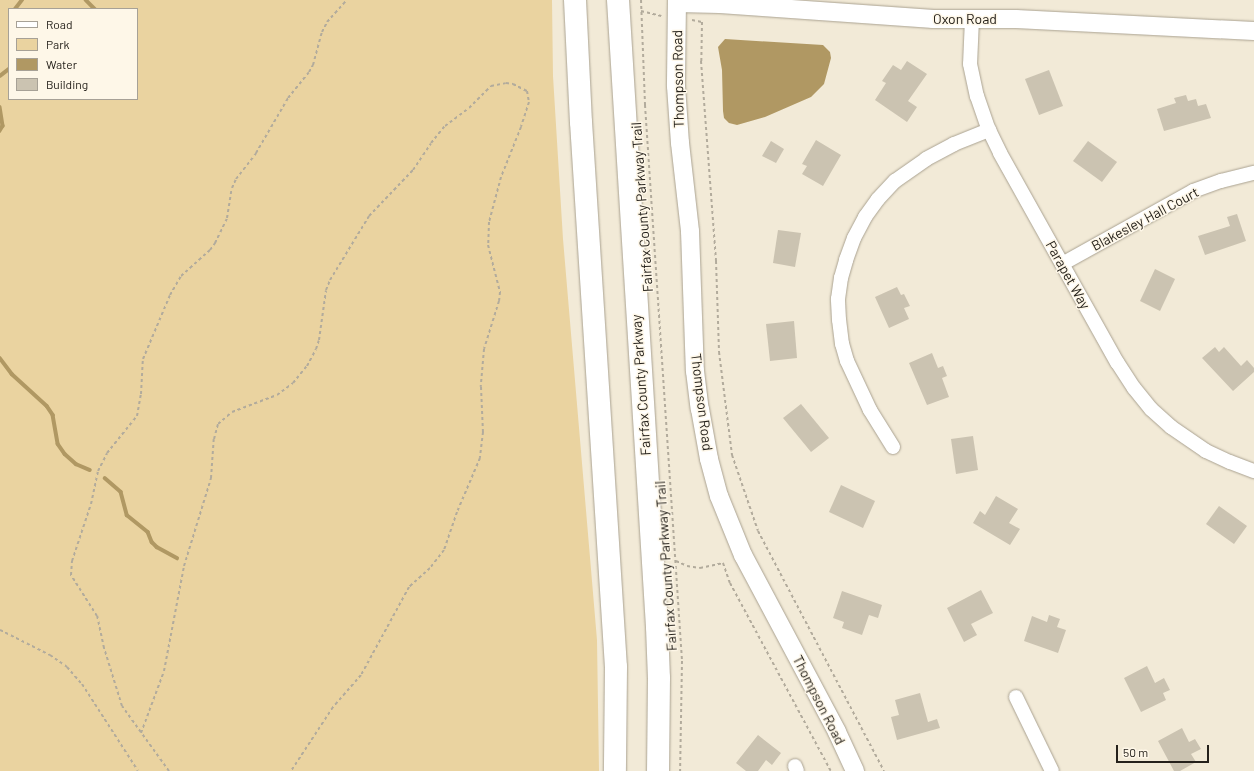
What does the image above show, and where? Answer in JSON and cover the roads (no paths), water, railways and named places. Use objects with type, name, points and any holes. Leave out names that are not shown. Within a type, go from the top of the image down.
[{"type":"highway","points":[[575,0],[581,122],[616,667],[615,771]]},
{"type":"highway","name":"Fairfax County Parkway","points":[[618,0],[657,627],[659,678],[658,771]]},
{"type":"street","name":"Oxon Road","points":[[677,1],[933,19],[1016,19],[1254,31]]},
{"type":"street","name":"Thompson Road","points":[[677,1],[676,86],[680,143],[690,231],[695,371],[709,459],[719,496],[743,555],[837,732],[855,771]]},
{"type":"street","name":"Parapet Way","points":[[972,19],[970,64],[977,96],[990,130],[1117,362],[1134,388],[1152,409],[1184,438],[1206,451],[1230,462],[1254,470]]},
{"type":"street","points":[[893,447],[870,410],[847,361],[842,344],[838,299],[841,278],[846,260],[854,238],[865,217],[878,199],[895,182],[926,159],[954,144],[990,130]]},
{"type":"street","name":"Blakesley Hall Court","points":[[1062,264],[1186,194],[1221,181],[1254,172]]},
{"type":"street","points":[[1016,698],[1052,771]]},
{"type":"water","points":[[725,39],[823,45],[830,52],[831,58],[824,84],[811,97],[765,117],[737,125],[729,123],[724,118],[722,70],[718,47]]},
{"type":"waterway","points":[[16,8],[22,0]]},
{"type":"waterway","points":[[86,0],[94,8]]},
{"type":"waterway","points":[[0,76],[8,70]]},
{"type":"waterway","points":[[0,107],[3,126],[0,131]]},
{"type":"waterway","points":[[0,358],[12,374],[47,406],[53,415],[58,444],[65,454],[76,464],[90,470]]},
{"type":"waterway","points":[[105,478],[121,492],[127,515],[148,532],[152,542],[157,547],[177,558]]}]
